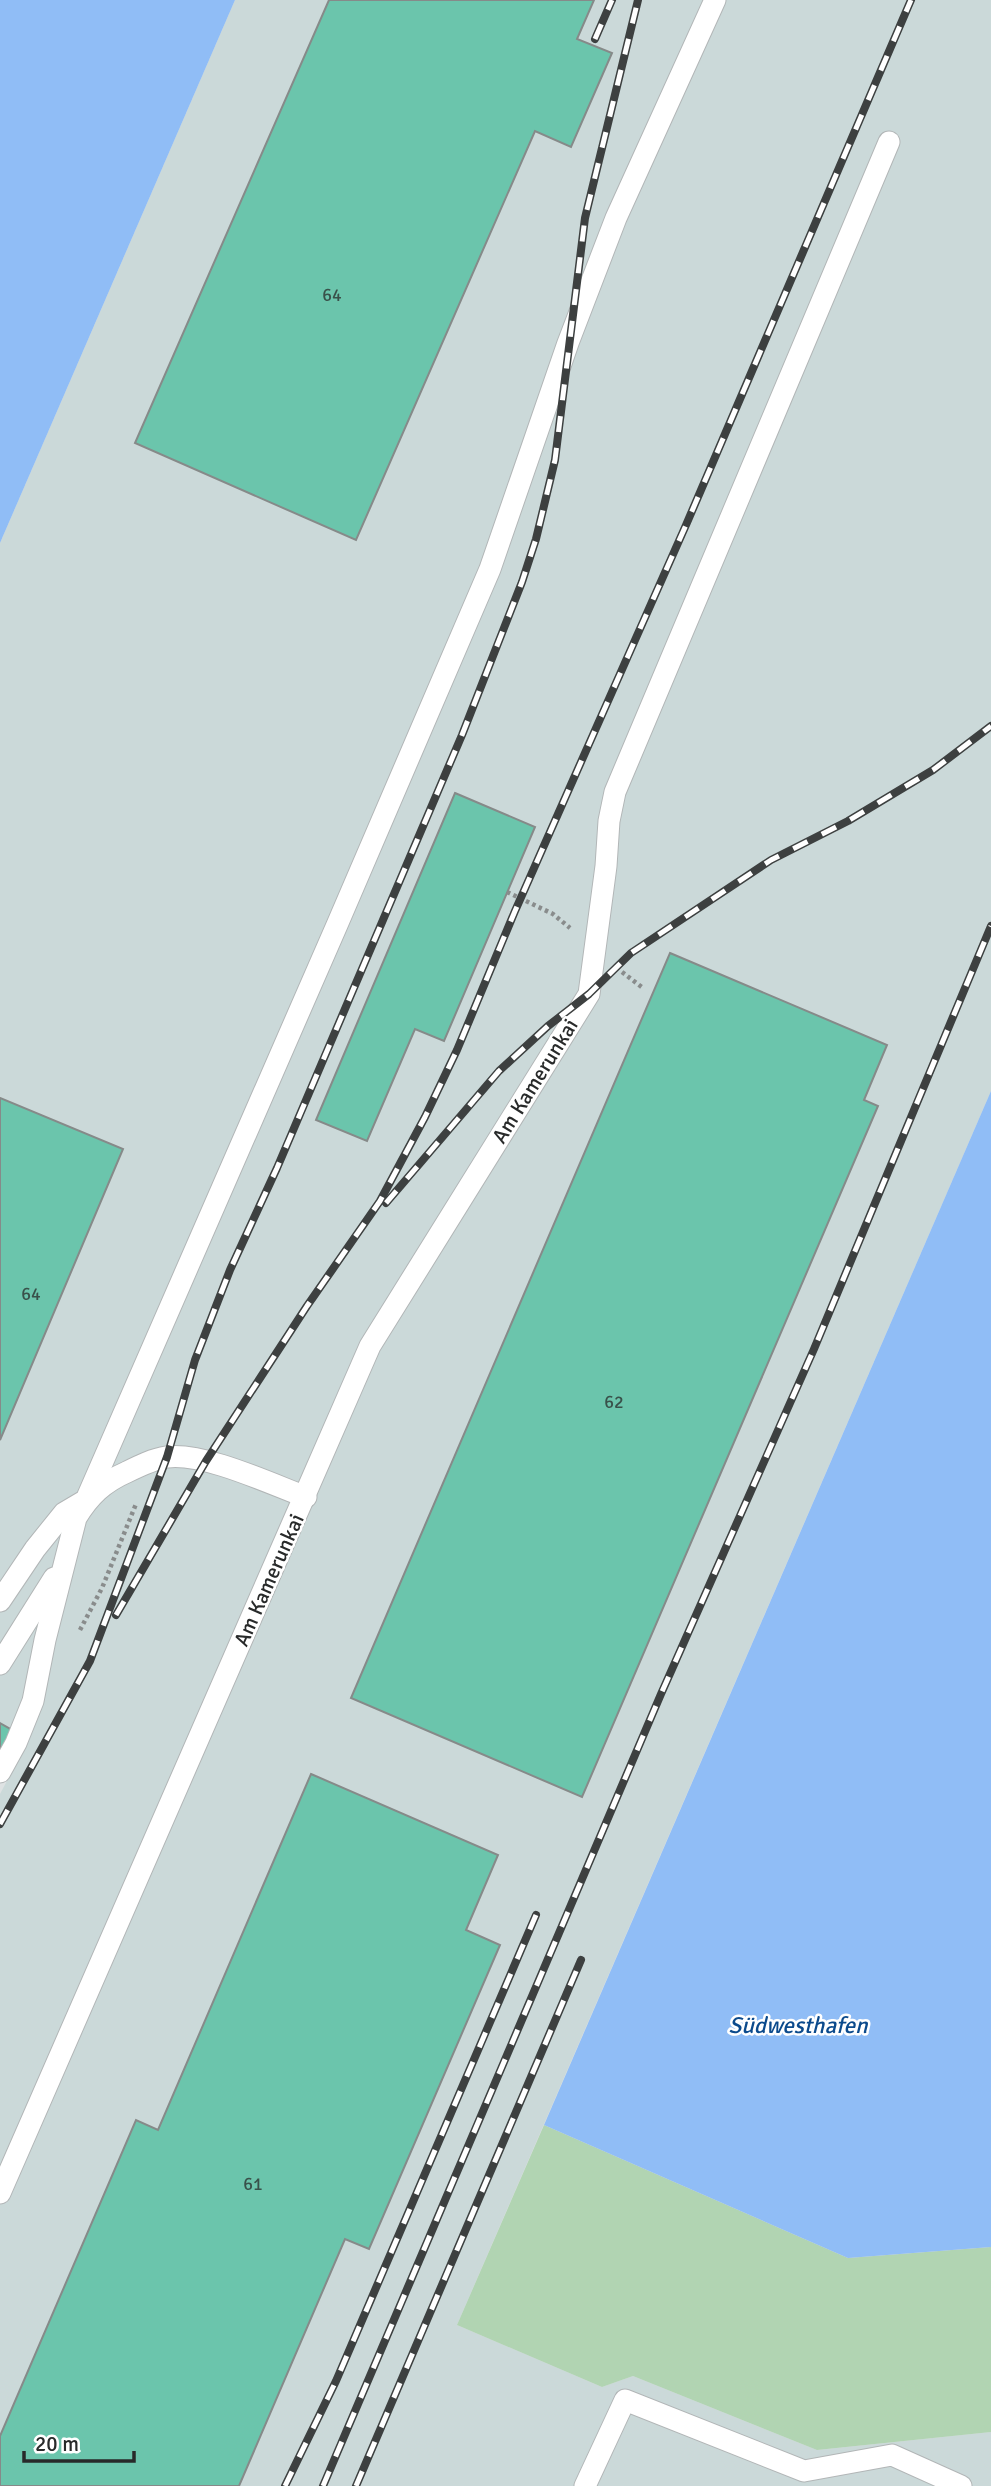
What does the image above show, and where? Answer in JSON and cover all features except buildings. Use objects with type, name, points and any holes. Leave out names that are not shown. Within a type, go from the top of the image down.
[{"type":"lane","points":[[0,1772],[16,1743],[33,1701],[45,1640],[76,1518],[337,925],[490,569],[568,343],[616,218],[715,0]]},
{"type":"lane","name":"Am Kamerunkai","points":[[0,2193],[370,1346],[589,994],[606,866],[609,821],[615,792],[889,142]]},
{"type":"lane","points":[[0,1601],[35,1549],[64,1513],[86,1500],[110,1479],[140,1466],[167,1457],[185,1457],[206,1461],[306,1497]]},
{"type":"lane","points":[[0,1664],[67,1559]]},
{"type":"lane","points":[[585,2486],[625,2400],[804,2471],[892,2455],[961,2486]]},
{"type":"shaded area","points":[[235,0],[991,0],[991,1091],[457,2325],[602,2387],[633,2376],[817,2450],[991,2432],[991,2486],[0,2486],[0,1794],[25,1747],[0,1753],[0,543]]},
{"type":"green space","points":[[544,2125],[848,2258],[991,2247],[991,2432],[817,2450],[633,2376],[602,2387],[457,2325]]},
{"type":"water","points":[[0,0],[235,0],[0,543]]},
{"type":"water","name":"Südwesthafen","points":[[991,1091],[991,2247],[848,2258],[544,2125]]},
{"type":"railway","points":[[595,39],[612,0]]},
{"type":"railway","points":[[0,1824],[90,1661],[167,1457],[195,1360],[230,1270],[277,1168],[462,735],[522,582],[536,539],[555,460],[585,218],[638,0]]},
{"type":"railway","points":[[116,1615],[206,1461],[307,1306],[380,1201],[425,1117],[457,1050],[515,911],[686,525],[911,0]]},
{"type":"railway","points":[[386,1203],[499,1071],[548,1026],[589,994],[631,953],[771,860],[848,821],[933,770],[991,726]]},
{"type":"railway","points":[[323,2486],[661,1694],[814,1349],[991,926]]},
{"type":"railway","points":[[285,2486],[336,2381],[536,1915]]},
{"type":"railway","points":[[356,2486],[581,1960]]}]
